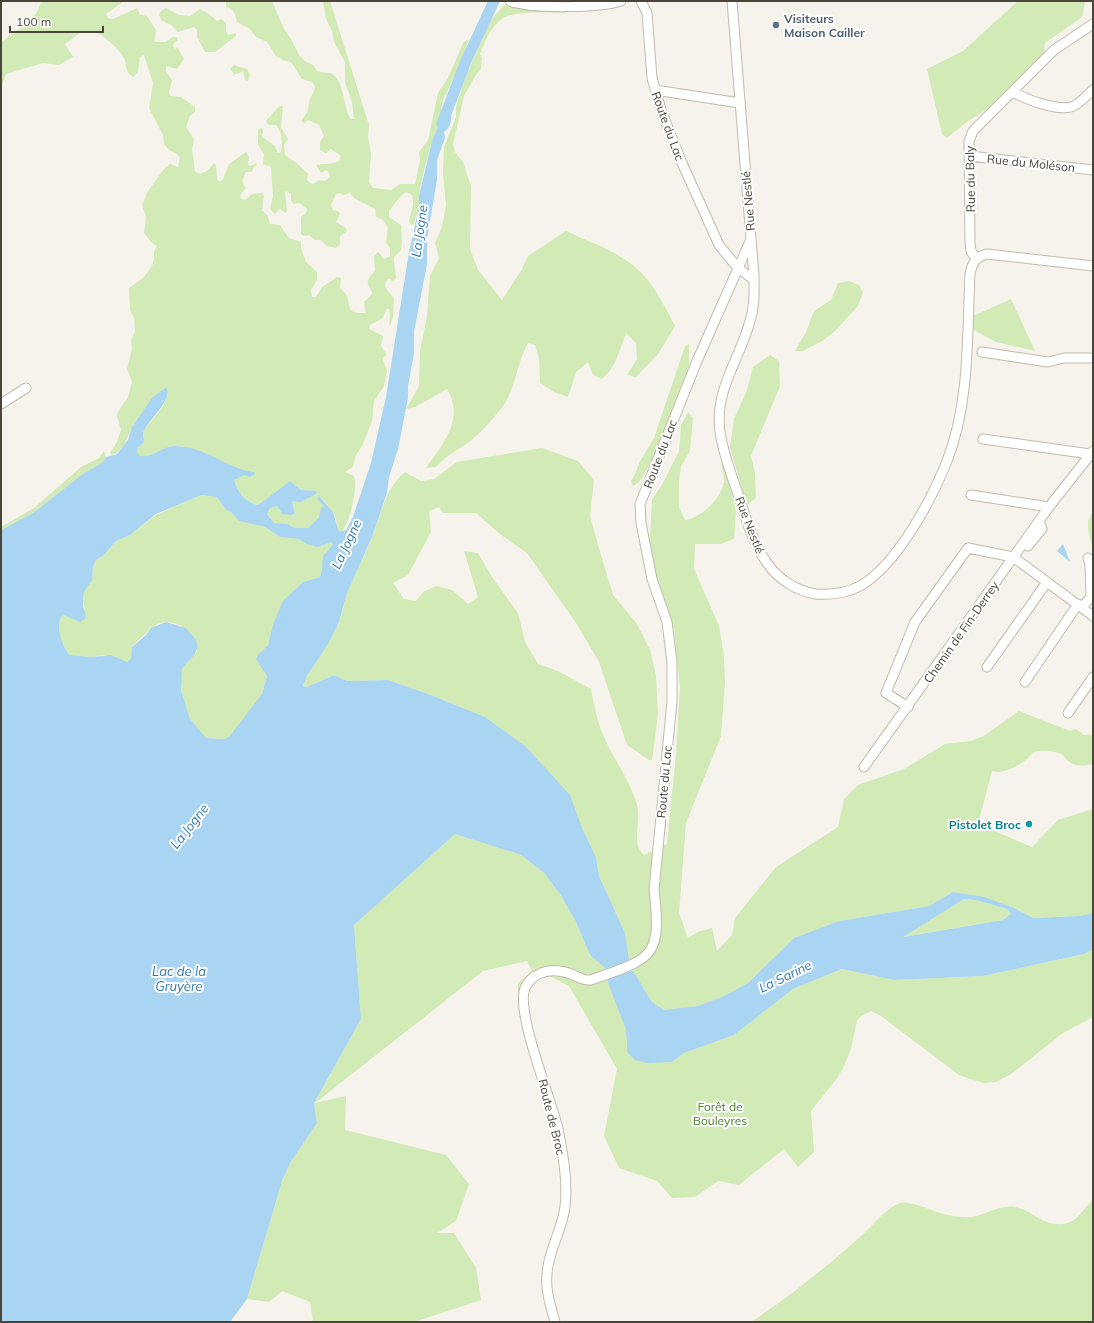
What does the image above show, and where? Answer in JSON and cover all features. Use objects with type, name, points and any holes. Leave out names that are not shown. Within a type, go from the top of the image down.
[{"type":"street","points":[[510,1],[526,6],[603,6],[621,1]]},
{"type":"street","name":"Route du Lac","points":[[594,979],[641,960],[647,956],[652,949],[657,934],[658,918],[654,890],[672,701],[672,662],[667,622],[652,579],[641,523],[640,504],[697,361],[737,268],[727,258],[713,232],[682,163],[655,90],[652,74],[647,13],[641,1]]},
{"type":"street","name":"Rue Nestlé","points":[[732,1],[754,280],[754,304],[751,320],[720,399],[719,420],[722,443],[752,536],[768,564],[784,580],[799,589],[811,593],[832,594],[846,592],[860,586],[875,576],[912,528],[936,487],[958,427],[965,373],[970,274],[971,267],[976,259]]},
{"type":"street","name":"Rue du Baly","points":[[976,259],[971,251],[970,242],[969,141],[972,130],[1013,92],[1054,50],[1093,24]]},
{"type":"street","points":[[655,90],[740,103]]},
{"type":"street","points":[[1013,92],[1020,96],[1051,106],[1065,108],[1079,103],[1093,90]]},
{"type":"street","name":"Rue du Moléson","points":[[970,156],[1093,170]]},
{"type":"street","points":[[751,239],[737,268],[754,280]]},
{"type":"street","points":[[976,259],[987,254],[1093,266]]},
{"type":"street","points":[[982,352],[1048,362],[1064,358],[1093,358]]},
{"type":"street","points":[[1,404],[26,388]]},
{"type":"street","name":"Chemin de Fin-Derrey","points":[[983,439],[1092,453]]},
{"type":"street","name":"Chemin de Fin-Derrey","points":[[864,767],[908,707],[1038,521],[1092,453]]},
{"type":"street","points":[[971,495],[1049,507]]},
{"type":"street","points":[[908,707],[886,693],[915,622],[968,548],[1015,555],[1047,582],[1093,616]]},
{"type":"street","points":[[1025,682],[1080,606],[1091,597],[1090,566],[1088,558]]},
{"type":"street","points":[[987,666],[1047,582]]},
{"type":"street","points":[[1068,713],[1093,677]]},
{"type":"street","name":"Route de Broc","points":[[555,1322],[547,1287],[547,1274],[549,1259],[559,1236],[565,1211],[565,1177],[556,1120],[526,1022],[522,996],[530,981],[544,971],[557,970],[585,980],[594,979]]},
{"type":"green space","points":[[41,1],[124,1],[106,14],[108,18],[113,19],[137,8],[140,15],[147,16],[156,30],[154,41],[166,42],[172,37],[177,37],[178,41],[174,43],[173,46],[175,49],[177,47],[184,59],[177,69],[166,66],[166,71],[172,80],[169,92],[170,96],[181,97],[195,107],[195,112],[190,116],[186,127],[194,139],[192,149],[195,172],[200,174],[207,171],[214,163],[216,165],[217,179],[220,182],[223,179],[229,164],[246,152],[249,157],[248,165],[250,166],[256,163],[257,165],[253,168],[252,172],[246,172],[243,184],[246,188],[240,195],[241,199],[245,200],[252,194],[262,193],[264,195],[262,210],[268,216],[270,224],[280,225],[289,238],[301,242],[301,248],[306,262],[317,272],[317,280],[311,290],[312,297],[316,297],[322,287],[337,277],[341,278],[340,288],[346,295],[350,309],[360,313],[366,313],[364,302],[372,294],[368,282],[375,270],[374,256],[378,252],[384,259],[390,256],[390,248],[386,242],[388,227],[383,220],[376,217],[375,209],[354,198],[350,193],[343,195],[340,193],[336,194],[331,205],[333,210],[338,211],[340,214],[336,222],[346,228],[347,231],[340,236],[340,244],[336,248],[327,246],[321,240],[315,240],[309,235],[304,236],[301,234],[301,217],[306,213],[307,209],[300,203],[294,204],[291,201],[291,194],[286,191],[287,211],[285,213],[280,209],[275,214],[270,209],[273,196],[271,167],[263,164],[264,154],[258,145],[258,129],[261,128],[263,130],[262,137],[275,146],[278,153],[281,152],[282,141],[280,131],[276,125],[269,125],[266,122],[267,119],[280,106],[283,106],[281,128],[288,139],[284,145],[285,155],[298,164],[308,174],[307,180],[310,183],[313,184],[319,180],[325,181],[330,177],[328,171],[326,170],[321,173],[316,165],[339,161],[341,156],[331,149],[326,153],[320,150],[320,142],[324,136],[319,125],[308,120],[304,123],[301,121],[308,111],[309,101],[315,86],[312,82],[302,79],[291,62],[276,56],[267,42],[256,37],[250,29],[237,22],[235,14],[231,8],[226,7],[226,1],[272,1],[284,29],[299,55],[305,61],[313,65],[317,71],[330,73],[335,76],[341,87],[348,114],[351,119],[354,119],[352,102],[345,82],[345,62],[334,42],[332,31],[326,19],[323,1],[330,1],[369,125],[368,137],[371,153],[369,182],[373,188],[391,190],[400,184],[415,184],[420,160],[419,152],[428,140],[438,93],[448,78],[463,43],[466,40],[469,40],[455,76],[443,100],[437,131],[432,141],[422,178],[419,207],[414,224],[411,225],[409,221],[413,199],[412,195],[407,192],[400,197],[389,211],[389,217],[401,225],[402,242],[401,250],[394,257],[396,278],[394,281],[389,279],[386,281],[385,287],[394,298],[393,317],[389,328],[390,310],[387,308],[383,318],[370,325],[369,329],[383,336],[381,346],[387,355],[382,358],[387,370],[384,386],[374,401],[372,421],[363,444],[356,455],[353,467],[345,472],[354,476],[355,489],[350,513],[342,532],[339,532],[335,515],[319,496],[324,506],[319,517],[308,528],[295,528],[291,525],[274,523],[267,514],[270,508],[277,506],[280,512],[292,515],[295,513],[292,501],[305,500],[313,491],[301,490],[290,481],[258,505],[249,502],[242,496],[237,489],[234,480],[237,477],[254,472],[234,467],[196,450],[176,446],[171,446],[147,456],[138,455],[137,448],[144,438],[144,430],[162,408],[168,394],[163,389],[142,412],[123,447],[117,453],[112,455],[110,453],[117,442],[121,430],[117,416],[118,412],[128,397],[132,382],[127,369],[132,349],[131,341],[135,331],[134,317],[130,310],[129,288],[143,278],[152,266],[154,252],[157,246],[152,243],[144,233],[146,217],[142,205],[148,191],[164,169],[170,164],[178,167],[180,158],[177,154],[169,150],[164,144],[163,135],[149,108],[153,83],[144,55],[140,57],[138,72],[133,77],[127,71],[124,58],[120,52],[108,40],[98,33],[83,31],[65,44],[73,57],[59,65],[43,63],[6,74],[1,88],[1,43],[35,15]]},
{"type":"green space","points":[[1018,1],[1085,1],[1082,17],[1045,43],[1044,54],[997,103],[968,121],[947,138],[942,134],[927,69],[963,51]]},
{"type":"green space","points":[[504,5],[527,9],[567,11],[565,13],[533,12],[516,14],[503,18],[499,21],[489,34],[480,54],[482,58],[481,69],[464,96],[453,144],[455,152],[463,162],[471,186],[470,249],[478,270],[502,300],[522,269],[528,256],[566,231],[610,251],[635,267],[653,287],[675,326],[658,354],[636,377],[627,375],[637,359],[636,343],[626,333],[616,360],[610,371],[602,379],[593,375],[588,362],[576,372],[568,397],[554,392],[540,383],[539,358],[535,345],[528,343],[513,386],[505,403],[497,414],[470,441],[445,458],[436,467],[426,468],[450,431],[454,411],[452,400],[447,389],[415,407],[406,409],[419,386],[420,351],[427,316],[430,276],[439,258],[435,243],[442,227],[446,205],[443,174],[444,147],[456,117],[456,106],[466,76],[490,21]]},
{"type":"green space","points":[[166,8],[179,15],[190,16],[200,9],[208,13],[217,21],[221,19],[226,23],[226,31],[228,35],[236,33],[236,36],[215,52],[205,52],[197,37],[197,30],[194,27],[178,32],[171,25],[161,20],[159,14]]},
{"type":"green space","points":[[234,65],[247,69],[250,75],[248,81],[245,80],[243,71],[234,74],[230,69]]},
{"type":"green space","points":[[849,281],[859,285],[863,292],[858,306],[835,331],[822,341],[803,351],[795,351],[806,332],[814,311],[831,300],[838,283]]},
{"type":"green space","points":[[1011,299],[1035,351],[996,342],[972,329],[973,316]]},
{"type":"green space","points":[[689,344],[689,366],[658,446],[646,472],[639,482],[633,486],[631,481],[640,461],[654,438],[685,346]]},
{"type":"green space","points":[[770,355],[779,361],[780,386],[751,456],[755,473],[756,498],[747,505],[730,448],[734,419],[746,393],[753,367]]},
{"type":"green space","points":[[688,412],[693,418],[690,451],[681,466],[679,482],[679,507],[685,520],[704,512],[719,495],[724,480],[721,463],[727,474],[736,512],[734,539],[721,544],[695,544],[694,569],[719,626],[724,656],[725,682],[721,736],[686,823],[679,913],[688,938],[698,932],[712,928],[717,951],[732,935],[735,918],[776,867],[838,827],[844,799],[858,785],[904,769],[945,744],[970,741],[984,736],[1019,711],[1070,731],[1076,729],[1084,735],[1093,734],[1093,764],[1083,766],[1077,765],[1071,763],[1063,755],[1058,753],[1051,751],[1040,751],[1033,752],[1020,764],[1008,770],[997,772],[992,771],[978,824],[1032,847],[1058,820],[1093,809],[1093,913],[1079,916],[1033,918],[1014,908],[953,892],[929,906],[839,921],[794,938],[748,983],[724,996],[698,1006],[664,1010],[652,1002],[629,966],[625,933],[599,876],[596,857],[582,828],[523,745],[485,717],[431,695],[388,680],[347,681],[334,675],[307,687],[303,686],[339,622],[347,593],[369,544],[384,502],[398,478],[405,472],[421,481],[434,479],[457,462],[542,448],[578,461],[594,480],[590,516],[613,595],[637,624],[650,650],[656,676],[658,714],[652,760],[649,760],[627,745],[599,662],[576,623],[527,553],[500,534],[476,513],[443,513],[439,507],[429,511],[431,532],[408,575],[393,583],[404,599],[416,601],[423,592],[436,586],[452,590],[468,604],[478,597],[464,551],[478,553],[492,577],[518,613],[525,642],[538,664],[558,671],[591,689],[596,713],[602,731],[608,746],[630,787],[637,805],[637,838],[640,850],[644,855],[667,844],[676,754],[680,686],[674,629],[661,597],[655,574],[650,539],[652,500],[663,483],[679,451],[681,425]]},
{"type":"green space","points":[[104,451],[106,457],[102,463],[84,473],[33,513],[1,530],[1,527],[34,508],[81,467],[99,458]]},
{"type":"green space","points":[[200,495],[217,497],[226,510],[231,512],[239,521],[265,527],[280,537],[299,539],[318,547],[331,542],[333,544],[325,553],[320,577],[303,582],[282,604],[273,624],[268,645],[265,649],[267,676],[262,694],[229,737],[224,739],[206,738],[190,719],[182,695],[180,677],[182,669],[197,651],[196,644],[190,633],[180,625],[167,622],[157,624],[132,647],[131,658],[127,662],[105,655],[90,657],[70,655],[62,642],[59,626],[61,617],[64,615],[77,619],[85,612],[83,598],[84,592],[92,580],[93,567],[96,560],[103,556],[116,541],[130,535],[156,515]]},
{"type":"green space","points":[[1093,511],[1093,548],[1088,524],[1090,515]]},
{"type":"green space","name":"Forêt de Bouleyres","points":[[455,834],[521,855],[544,873],[560,894],[575,920],[590,955],[605,968],[609,986],[625,1027],[627,1052],[672,1062],[684,1053],[734,1035],[793,989],[842,969],[894,980],[983,976],[1084,954],[1093,949],[1093,1017],[1063,1033],[1011,1074],[996,1082],[983,1083],[959,1075],[881,1016],[871,1011],[861,1016],[857,1021],[851,1049],[844,1066],[838,1077],[811,1111],[814,1152],[798,1167],[784,1149],[739,1185],[718,1181],[695,1197],[672,1198],[657,1181],[619,1168],[604,1136],[617,1069],[569,986],[547,975],[525,984],[518,1006],[518,983],[532,971],[527,961],[483,971],[315,1103],[346,1096],[345,1130],[446,1155],[469,1184],[456,1221],[437,1233],[454,1233],[476,1268],[481,1300],[414,1322],[313,1322],[310,1302],[282,1291],[269,1302],[247,1299],[282,1181],[290,1163],[317,1123],[314,1103],[361,1019],[354,925]]},
{"type":"green space","points":[[964,899],[976,900],[1007,909],[1011,914],[1003,920],[902,937]]},
{"type":"green space","points":[[1093,1200],[1093,1322],[751,1322],[779,1303],[820,1271],[859,1238],[883,1214],[900,1203],[910,1203],[944,1214],[965,1217],[977,1216],[998,1208],[1009,1206],[1027,1211],[1049,1223],[1063,1224],[1077,1218]]},
{"type":"water","name":"Lac de la Gruyère","points":[[443,108],[451,111],[451,120],[450,125],[444,132],[445,138],[437,160],[437,180],[427,239],[427,264],[414,332],[414,353],[408,386],[408,398],[398,449],[389,477],[387,493],[372,537],[347,593],[339,622],[329,642],[307,676],[303,686],[307,687],[334,675],[347,681],[388,680],[431,695],[485,717],[525,746],[570,795],[582,828],[596,857],[599,876],[625,933],[630,966],[652,1002],[664,1010],[698,1006],[724,996],[748,983],[794,938],[839,921],[929,906],[953,892],[984,897],[1014,908],[1033,918],[1079,916],[1093,913],[1093,949],[1084,954],[983,976],[894,980],[842,969],[793,989],[734,1035],[684,1053],[672,1062],[647,1063],[635,1060],[627,1052],[625,1027],[609,986],[605,968],[590,955],[575,920],[560,894],[544,873],[521,855],[455,834],[354,925],[361,1019],[314,1103],[317,1123],[290,1163],[282,1181],[247,1299],[230,1322],[1,1322],[1,530],[33,513],[84,473],[102,463],[106,457],[117,454],[128,440],[132,427],[152,398],[166,388],[168,392],[167,397],[144,431],[144,442],[137,448],[138,455],[147,456],[171,446],[187,447],[238,468],[254,472],[255,474],[250,477],[244,475],[234,480],[237,489],[242,496],[249,502],[258,505],[290,481],[301,490],[316,491],[317,493],[301,502],[292,501],[295,513],[292,515],[282,514],[277,506],[270,508],[267,514],[274,523],[288,524],[295,528],[308,528],[319,517],[321,508],[324,506],[317,499],[319,496],[333,512],[339,532],[346,530],[353,517],[371,463],[386,397],[409,252],[419,207],[419,196],[432,141],[438,127],[441,110]],"holes":[[[201,495],[217,497],[226,510],[231,512],[239,521],[265,527],[280,537],[299,539],[307,544],[318,547],[331,542],[333,544],[323,556],[320,577],[303,582],[283,601],[273,624],[268,645],[256,659],[267,676],[262,694],[229,737],[224,739],[206,738],[190,719],[181,690],[182,669],[194,655],[198,647],[196,640],[186,628],[166,622],[151,628],[146,635],[132,647],[131,658],[127,662],[111,655],[90,657],[70,655],[62,642],[59,626],[61,617],[64,615],[80,622],[85,619],[86,615],[83,606],[83,598],[84,592],[92,580],[93,567],[96,560],[103,556],[116,541],[130,535],[156,514]],[[964,899],[976,900],[1007,909],[1011,914],[1003,920],[903,937]]]},
{"type":"water","points":[[1063,544],[1070,562],[1057,551]]},
{"type":"waterway","name":"La Jogne","points":[[442,124],[466,61],[494,1]]},
{"type":"place","name":"Visiteurs Maison Cailler","points":[[776,25]]},
{"type":"place","name":"Pistolet Broc","points":[[1029,824]]},
{"type":"water label","name":"La Sarine","points":[[785,976]]}]
